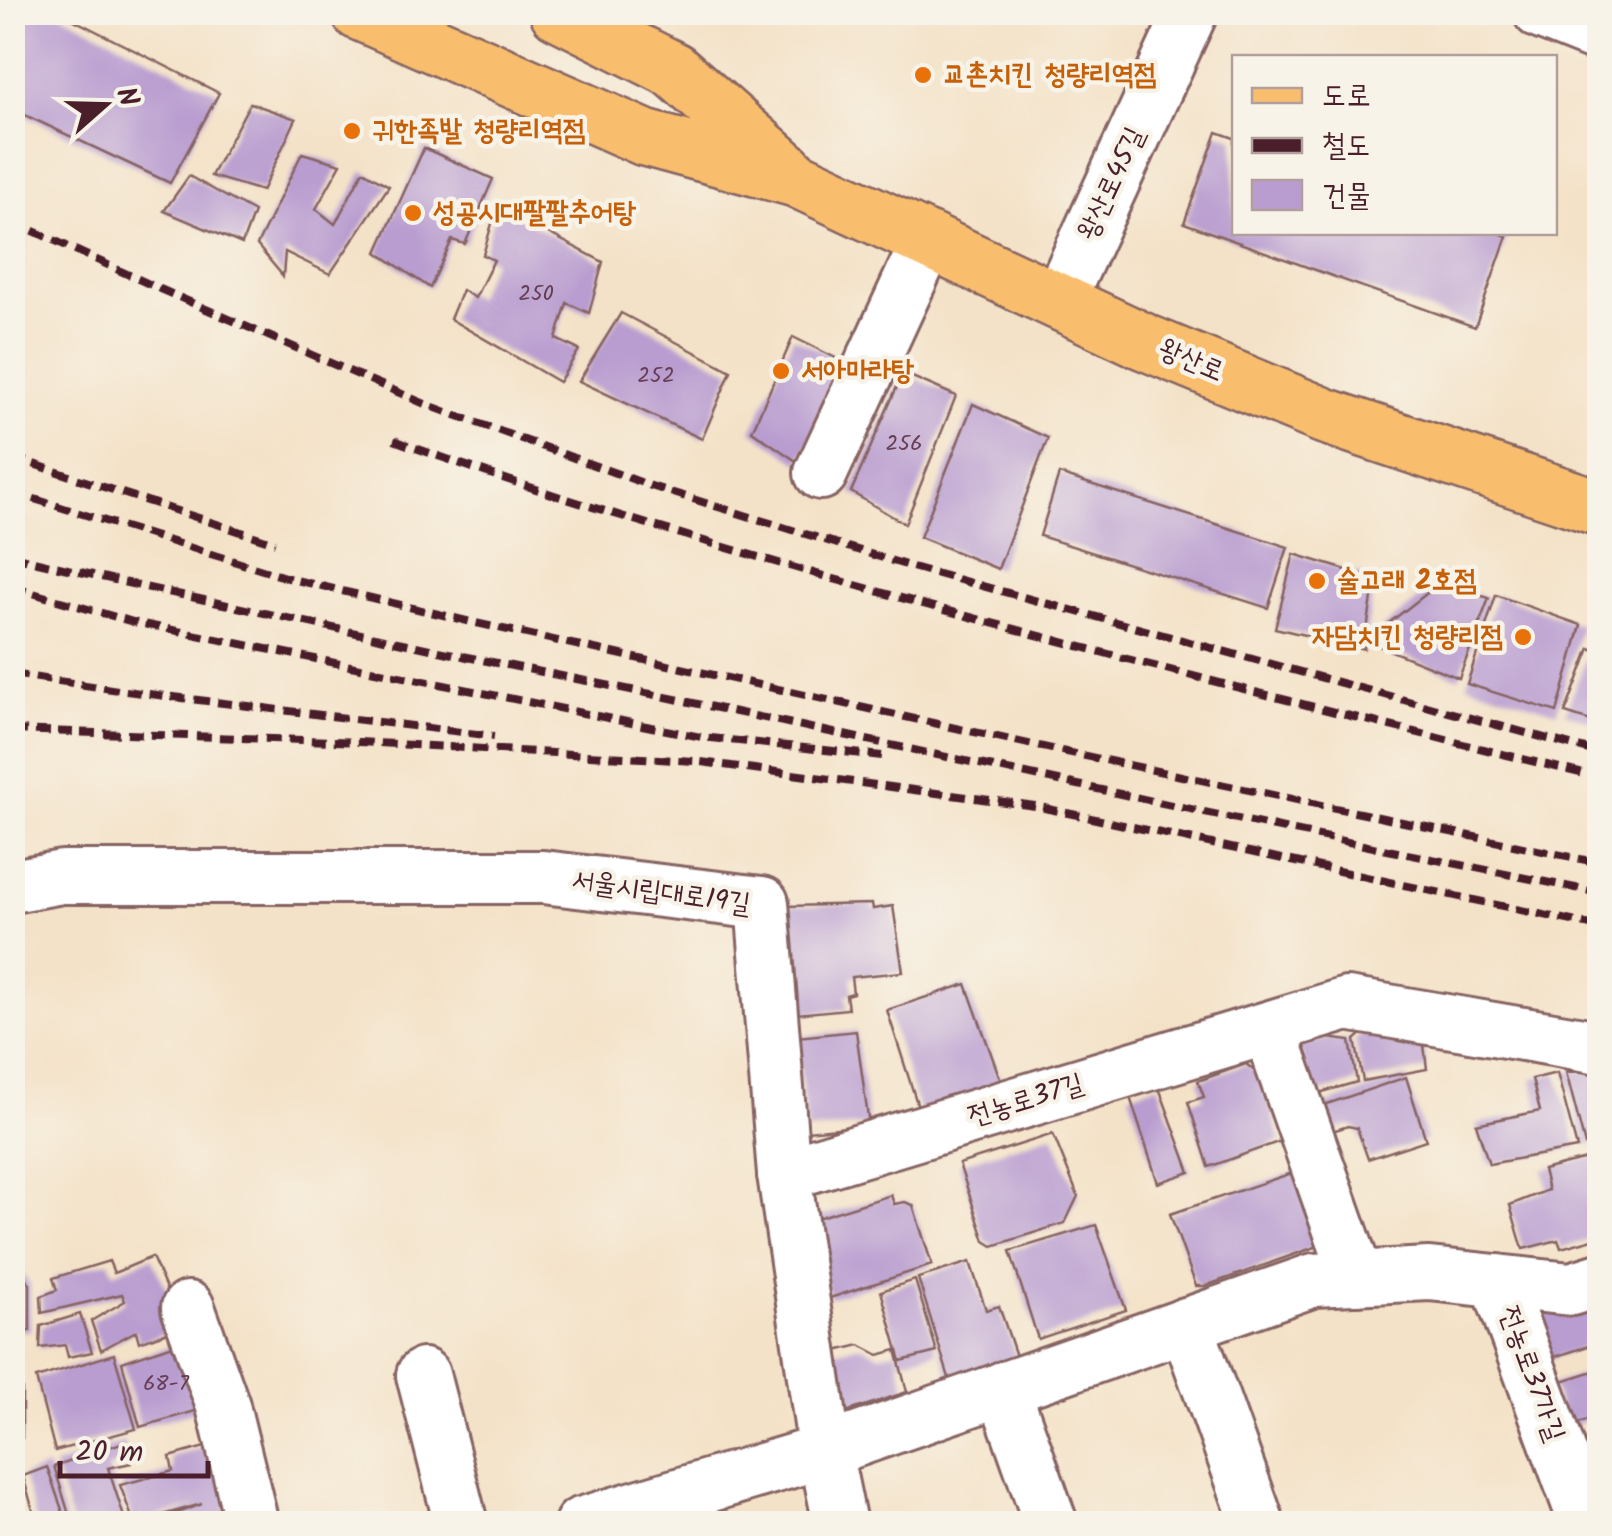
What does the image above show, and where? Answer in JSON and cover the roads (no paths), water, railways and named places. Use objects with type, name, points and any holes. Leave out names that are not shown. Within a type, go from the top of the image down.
[{"type":"main road","name":"왕산로","points":[[360,12],[646,138],[796,179],[1174,355],[1324,416],[1600,508]]},
{"type":"main road","name":"왕산로","points":[[558,12],[674,70],[796,179]]},
{"type":"street","name":"왕산로45길","points":[[1058,302],[1191,12]]},
{"type":"street","points":[[1540,12],[1600,36]]},
{"type":"street","points":[[821,474],[928,241]]},
{"type":"street","name":"서울시립대로19길","points":[[12,886],[62,876],[543,877],[762,903],[784,1174],[825,1451],[840,1524]]},
{"type":"street","name":"전농로37길","points":[[784,1174],[1346,1004],[1600,1047]]},
{"type":"street","points":[[1269,1028],[1357,1278]]},
{"type":"street","points":[[581,1524],[825,1451],[1314,1280],[1429,1274],[1572,1289],[1600,1280]]},
{"type":"street","name":"전농로37가길","points":[[1497,1281],[1586,1524]]},
{"type":"street","points":[[188,1308],[223,1406],[252,1524]]},
{"type":"street","points":[[1186,1324],[1258,1524]]},
{"type":"street","points":[[423,1375],[461,1524]]},
{"type":"street","points":[[1003,1388],[1051,1524]]},
{"type":"railway","points":[[12,221],[425,404],[654,487],[912,567],[1600,753]]},
{"type":"railway","points":[[394,440],[590,506],[890,595],[1600,778]]},
{"type":"railway","points":[[12,457],[275,543]]},
{"type":"railway","points":[[12,492],[288,578],[476,623],[1600,863]]},
{"type":"railway","points":[[12,556],[467,657],[1600,893]]},
{"type":"railway","points":[[12,587],[133,622],[701,737],[882,756]]},
{"type":"railway","points":[[12,674],[494,736]]},
{"type":"railway","points":[[12,730],[360,742],[694,761],[1035,806],[1600,927]]},
{"type":"place","name":"교촌치킨 청량리역점","points":[[923,75]]},
{"type":"place","name":"귀한족발 청량리역점","points":[[352,131]]},
{"type":"place","name":"성공시대팔팔추어탕","points":[[413,213]]},
{"type":"place","name":"서아마라탕","points":[[781,371]]},
{"type":"place","name":"술고래 2호점","points":[[1317,581]]},
{"type":"place","name":"자담치킨 청량리점","points":[[1523,637]]}]
